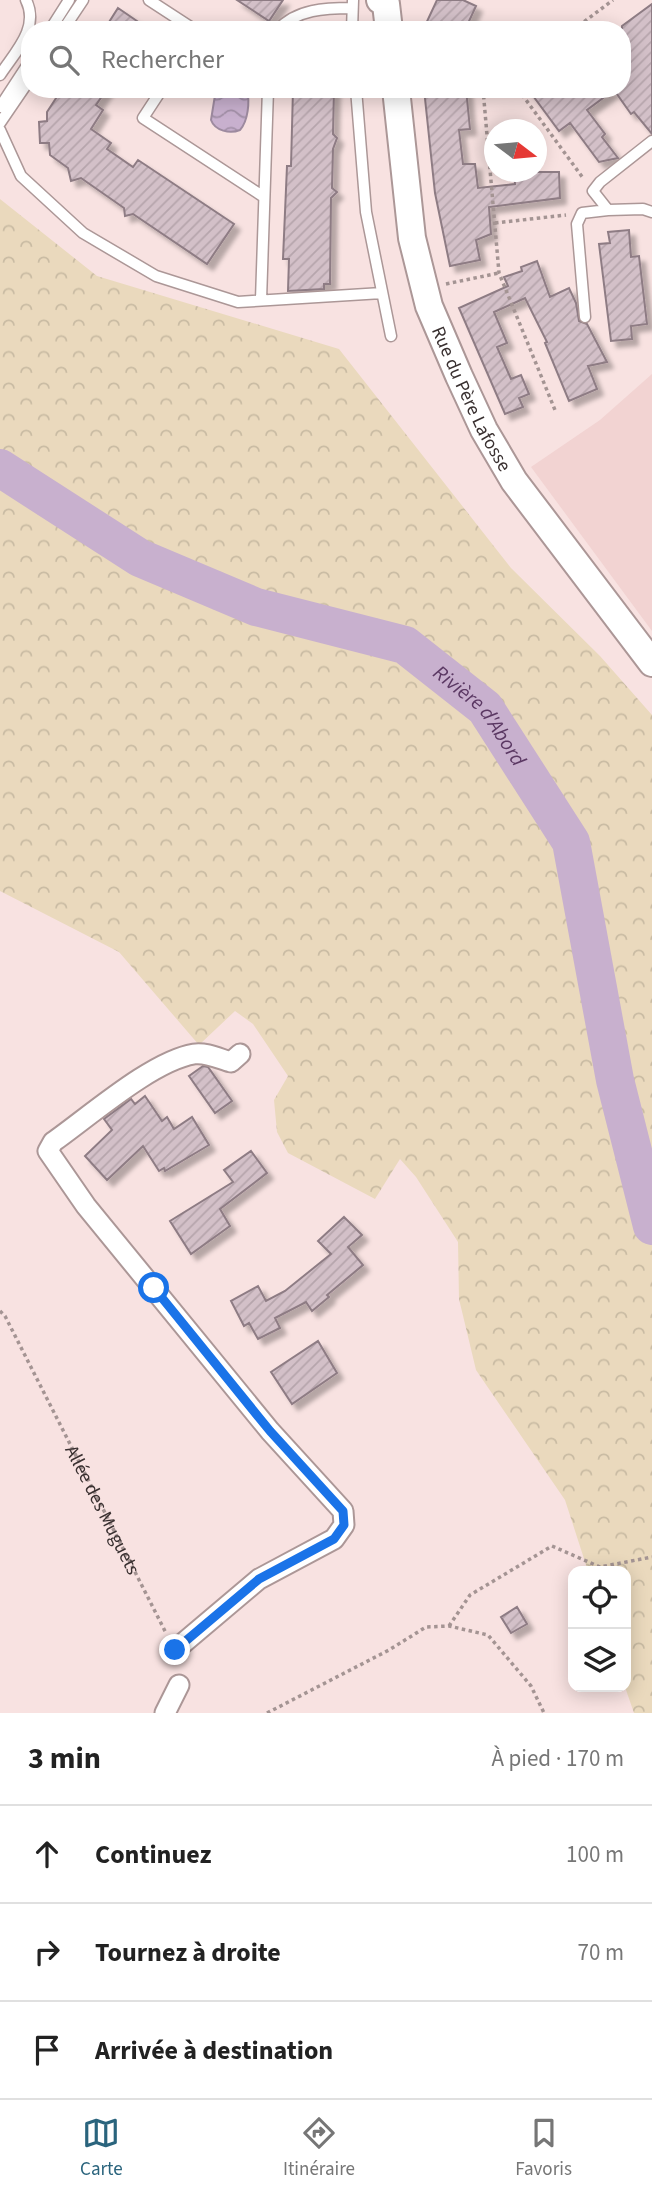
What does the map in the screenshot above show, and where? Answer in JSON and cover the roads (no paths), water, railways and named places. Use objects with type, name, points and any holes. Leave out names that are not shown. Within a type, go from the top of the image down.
[{"type":"street","name":"Rue du Père Lafosse","points":[[397,98],[412,238],[429,306],[459,376],[484,430],[514,481],[652,663]]},
{"type":"street","points":[[175,1650],[259,1579],[334,1539],[344,1525],[343,1511],[270,1431],[86,1206],[48,1151],[53,1142],[157,1067],[195,1054],[205,1054],[231,1062],[240,1055]]},
{"type":"street","points":[[165,1713],[179,1685]]},
{"type":"lane","points":[[26,0],[32,12],[31,21]]},
{"type":"lane","points":[[56,21],[69,0]]},
{"type":"lane","points":[[69,21],[83,0]]},
{"type":"lane","points":[[149,0],[181,21]]},
{"type":"lane","points":[[285,21],[322,8],[352,4]]},
{"type":"lane","points":[[0,75],[21,44]]},
{"type":"lane","points":[[0,107],[21,75]]},
{"type":"lane","points":[[0,123],[21,92]]},
{"type":"lane","points":[[156,98],[143,118],[264,197]]},
{"type":"lane","points":[[261,300],[268,98]]},
{"type":"lane","points":[[357,98],[366,212],[391,336]]},
{"type":"lane","points":[[0,130],[21,176],[83,233],[156,276],[238,302],[382,293]]},
{"type":"lane","points":[[608,210],[593,191],[600,182],[652,141]]},
{"type":"lane","points":[[585,317],[576,224],[582,213],[643,209],[652,212]]},
{"type":"water","points":[[215,98],[248,98],[248,111],[240,130],[223,131],[211,120]]},
{"type":"waterway","name":"Rivière d'Abord","points":[[0,468],[140,558],[256,607],[405,645],[485,708],[571,842],[615,1080],[652,1226]]}]
